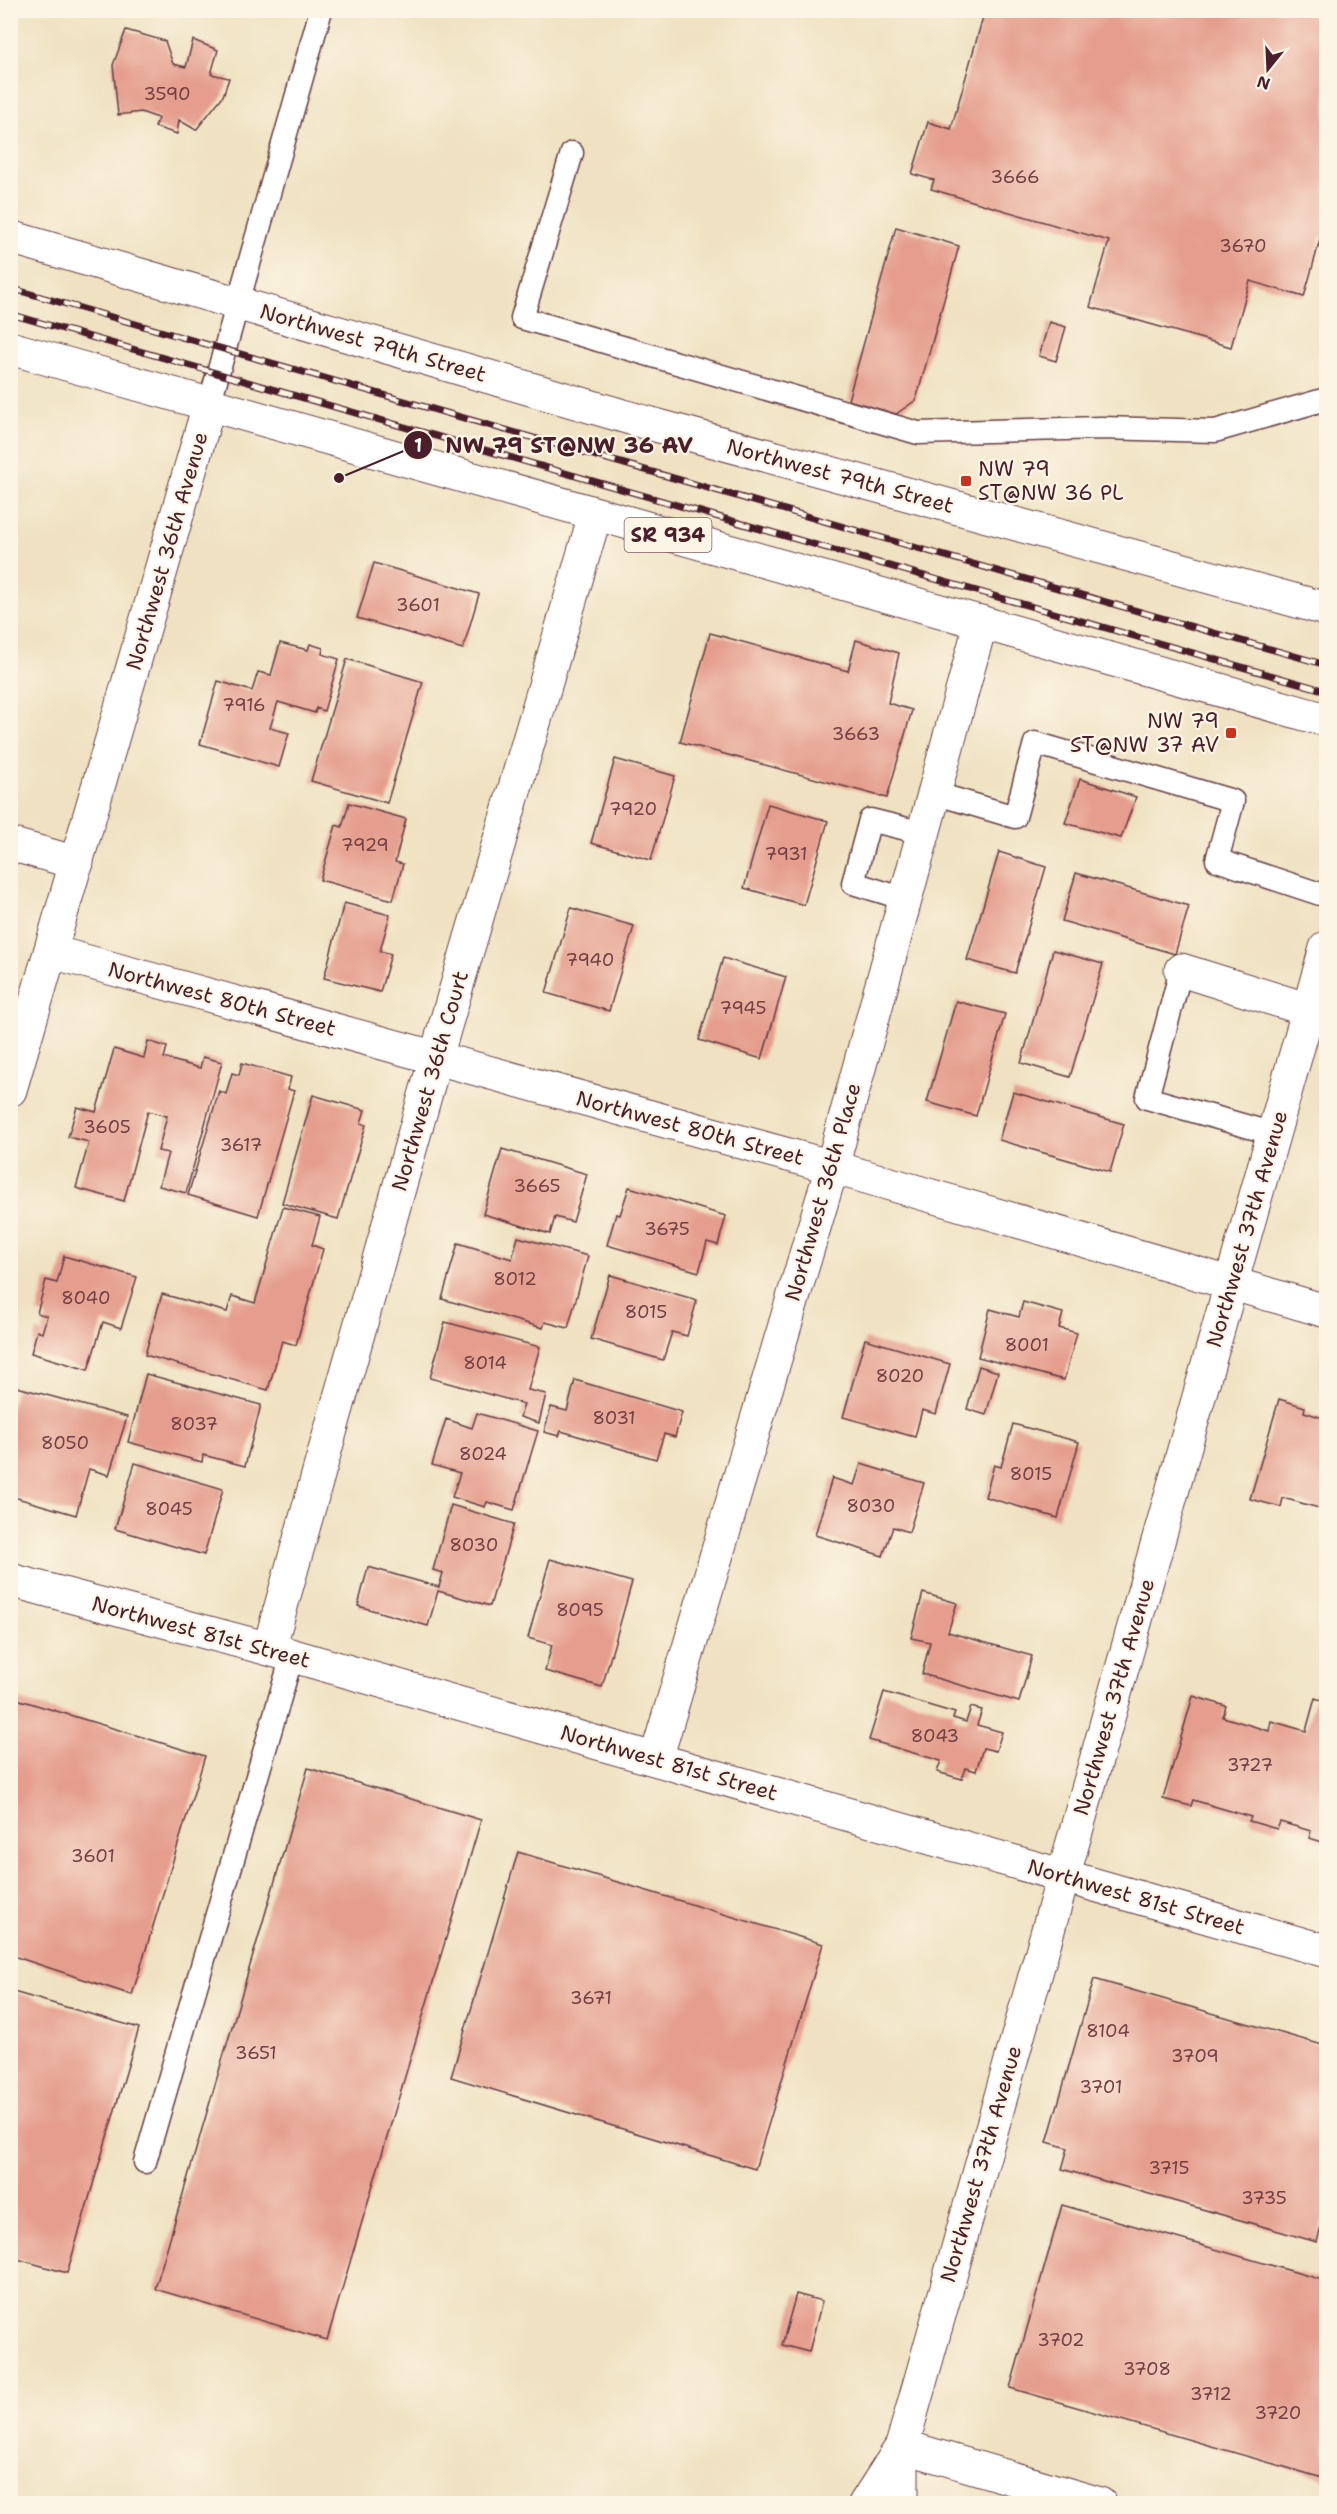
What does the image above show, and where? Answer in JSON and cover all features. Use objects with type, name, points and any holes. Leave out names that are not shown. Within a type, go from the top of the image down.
[{"type":"street","name":"Northwest 79th Street","points":[[10,237],[636,420],[1326,609]]},
{"type":"street","name":"SR 934","points":[[10,348],[1326,720]]},
{"type":"street","name":"Northwest 36th Avenue","points":[[10,1090],[52,952],[209,405]]},
{"type":"street","name":"Northwest 36th Court","points":[[280,1653],[436,1058],[595,515]]},
{"type":"street","name":"Northwest 36th Place","points":[[656,1759],[832,1167],[981,622]]},
{"type":"street","points":[[10,844],[77,863]]},
{"type":"street","name":"Northwest 37th Avenue","points":[[902,2504],[902,2446],[1326,948]]},
{"type":"street","name":"Northwest 80th Street","points":[[52,952],[832,1167],[1326,1311]]},
{"type":"street","points":[[1180,970],[1309,1010]]},
{"type":"street","name":"Northwest 81st Street","points":[[10,1580],[280,1653],[1326,1951]]},
{"type":"street","points":[[902,2446],[1100,2504]]},
{"type":"street","name":"Northwest 37th Avenue","points":[[865,2504],[902,2446]]},
{"type":"street","points":[[1011,2478],[1034,2504]]},
{"type":"lane","name":"Northwest 36th Avenue","points":[[209,405],[321,10]]},
{"type":"lane","points":[[572,153],[522,318],[918,434],[1101,428],[1215,431],[1326,399]]},
{"type":"lane","points":[[934,793],[1015,817],[1035,743],[1233,801],[1217,860],[1326,896]]},
{"type":"lane","points":[[905,899],[853,883],[870,820],[923,834]]},
{"type":"lane","points":[[1180,970],[1147,1098],[1274,1134]]},
{"type":"lane","points":[[145,2162],[280,1653]]},
{"type":"building","points":[[985,10],[1326,10],[1326,238],[1321,236],[1304,297],[1250,281],[1231,347],[1090,307],[1109,241],[931,189],[934,180],[912,174],[928,122],[951,129]]},
{"type":"building","points":[[126,30],[165,41],[173,64],[186,67],[193,40],[218,50],[211,74],[229,78],[223,96],[196,130],[179,120],[177,134],[155,127],[158,118],[141,112],[118,115],[113,65]]},
{"type":"building","points":[[896,227],[959,246],[916,400],[896,414],[848,400]]},
{"type":"building","points":[[1049,322],[1066,327],[1056,361],[1039,356]]},
{"type":"building","points":[[374,563],[479,594],[463,649],[357,618]]},
{"type":"building","points":[[710,633],[848,671],[856,640],[899,653],[888,703],[912,710],[887,798],[680,742]]},
{"type":"building","points":[[280,643],[308,650],[310,644],[323,648],[322,654],[339,659],[324,711],[316,708],[315,713],[278,702],[270,728],[289,733],[279,767],[200,744],[218,681],[252,691],[258,672],[271,675]]},
{"type":"building","points":[[347,659],[423,682],[387,803],[311,781]]},
{"type":"building","points":[[615,759],[675,776],[651,860],[591,843]]},
{"type":"building","points":[[1080,779],[1136,797],[1121,838],[1065,823]]},
{"type":"building","points":[[349,803],[406,819],[395,862],[403,864],[393,900],[320,880],[336,825],[342,827]]},
{"type":"building","points":[[768,804],[828,821],[804,905],[744,888]]},
{"type":"building","points":[[999,852],[1046,867],[1015,973],[967,960]]},
{"type":"building","points":[[1076,873],[1189,906],[1175,954],[1062,921]]},
{"type":"building","points":[[344,903],[390,915],[380,951],[391,954],[380,992],[324,978]]},
{"type":"building","points":[[571,908],[634,926],[609,1011],[546,993]]},
{"type":"building","points":[[1053,950],[1103,964],[1070,1077],[1021,1063]]},
{"type":"building","points":[[723,958],[786,977],[762,1059],[699,1040]]},
{"type":"building","points":[[956,1001],[1005,1014],[976,1116],[927,1102]]},
{"type":"building","points":[[148,1041],[167,1047],[164,1058],[200,1068],[203,1057],[222,1062],[186,1193],[159,1186],[168,1153],[158,1151],[167,1116],[148,1111],[124,1201],[76,1188],[89,1142],[68,1137],[77,1107],[96,1112],[114,1049],[144,1058]]},
{"type":"building","points":[[242,1063],[291,1077],[288,1089],[294,1091],[258,1216],[188,1195],[219,1091],[226,1094],[232,1073],[239,1075]]},
{"type":"building","points":[[1013,1092],[1124,1124],[1110,1172],[999,1140]]},
{"type":"building","points":[[313,1095],[365,1110],[361,1123],[366,1125],[338,1219],[282,1203]]},
{"type":"building","points":[[502,1149],[587,1174],[573,1222],[555,1217],[550,1234],[483,1214]]},
{"type":"building","points":[[629,1187],[726,1216],[718,1245],[707,1242],[699,1272],[607,1245],[616,1214],[620,1215]]},
{"type":"building","points":[[283,1207],[320,1217],[312,1245],[323,1249],[296,1345],[282,1341],[268,1390],[145,1355],[162,1294],[227,1312],[232,1296],[255,1303]]},
{"type":"building","points":[[518,1237],[588,1256],[568,1328],[545,1322],[543,1328],[442,1299],[458,1243],[512,1259]]},
{"type":"building","points":[[64,1256],[137,1277],[121,1328],[103,1322],[88,1370],[31,1353],[37,1331],[42,1333],[47,1316],[37,1313],[46,1280],[57,1283]]},
{"type":"building","points":[[610,1275],[697,1300],[687,1336],[672,1332],[663,1360],[591,1339]]},
{"type":"building","points":[[1023,1302],[1063,1313],[1059,1328],[1077,1333],[1064,1380],[978,1357],[990,1309],[1019,1317]]},
{"type":"building","points":[[445,1322],[540,1347],[528,1390],[546,1394],[539,1423],[520,1417],[524,1404],[430,1378]]},
{"type":"building","points":[[865,1339],[950,1364],[936,1414],[922,1410],[915,1437],[843,1417]]},
{"type":"building","points":[[979,1366],[998,1372],[986,1415],[967,1409]]},
{"type":"building","points":[[146,1374],[261,1405],[245,1466],[203,1455],[202,1462],[128,1442]]},
{"type":"building","points":[[575,1380],[682,1412],[675,1437],[664,1434],[656,1459],[561,1431],[559,1436],[544,1432],[551,1407],[567,1411]]},
{"type":"building","points":[[17,1387],[127,1417],[109,1475],[89,1469],[76,1515],[10,1496],[10,1410]]},
{"type":"building","points":[[1279,1399],[1305,1407],[1304,1412],[1326,1419],[1326,1510],[1283,1498],[1281,1507],[1250,1499]]},
{"type":"building","points":[[477,1413],[538,1431],[514,1510],[487,1502],[485,1507],[452,1497],[460,1473],[432,1465],[446,1419],[472,1428]]},
{"type":"building","points":[[1013,1424],[1079,1442],[1058,1518],[985,1497],[994,1465],[1001,1467]]},
{"type":"building","points":[[135,1463],[223,1489],[204,1555],[115,1529]]},
{"type":"building","points":[[861,1464],[924,1483],[909,1532],[893,1527],[883,1556],[815,1535],[832,1478],[854,1485]]},
{"type":"building","points":[[451,1505],[514,1524],[490,1606],[438,1591],[428,1626],[358,1606],[368,1567],[439,1587],[443,1573],[433,1570]]},
{"type":"building","points":[[550,1559],[632,1582],[602,1687],[545,1671],[552,1645],[528,1638]]},
{"type":"building","points":[[923,1593],[957,1603],[948,1632],[1032,1656],[1019,1702],[922,1674],[930,1642],[911,1638]]},
{"type":"building","points":[[1326,1685],[1326,1843],[1309,1838],[1311,1831],[1280,1822],[1277,1829],[1249,1821],[1251,1817],[1193,1800],[1191,1806],[1163,1799],[1193,1696],[1226,1706],[1223,1717],[1269,1731],[1271,1721],[1306,1731],[1315,1698],[1321,1700]]},
{"type":"building","points":[[884,1692],[955,1713],[953,1718],[966,1722],[971,1707],[982,1710],[977,1725],[1002,1732],[996,1751],[983,1748],[976,1771],[965,1768],[962,1779],[937,1772],[941,1761],[869,1740]]},
{"type":"building","points":[[10,1697],[205,1756],[132,1995],[10,1955]]},
{"type":"building","points":[[308,1768],[481,1820],[327,2340],[155,2289]]},
{"type":"building","points":[[518,1852],[823,1944],[755,2169],[451,2077]]},
{"type":"building","points":[[1094,1979],[1326,2046],[1326,2209],[1317,2242],[1062,2169],[1068,2148],[1047,2142]]},
{"type":"building","points":[[10,1991],[139,2028],[67,2273],[10,2257]]},
{"type":"building","points":[[1062,2205],[1326,2281],[1326,2479],[1010,2388]]},
{"type":"building","points":[[796,2294],[822,2301],[809,2352],[782,2345]]},
{"type":"railway","points":[[10,288],[1326,665]]},
{"type":"railway","points":[[10,314],[1326,691]]},
{"type":"place","name":"NW 79 ST@NW 36 AV","points":[[339,478]]},
{"type":"place","name":"NW 79 ST@NW 36 PL","points":[[966,481]]},
{"type":"place","name":"NW 79 ST@NW 37 AV","points":[[1231,733]]}]
